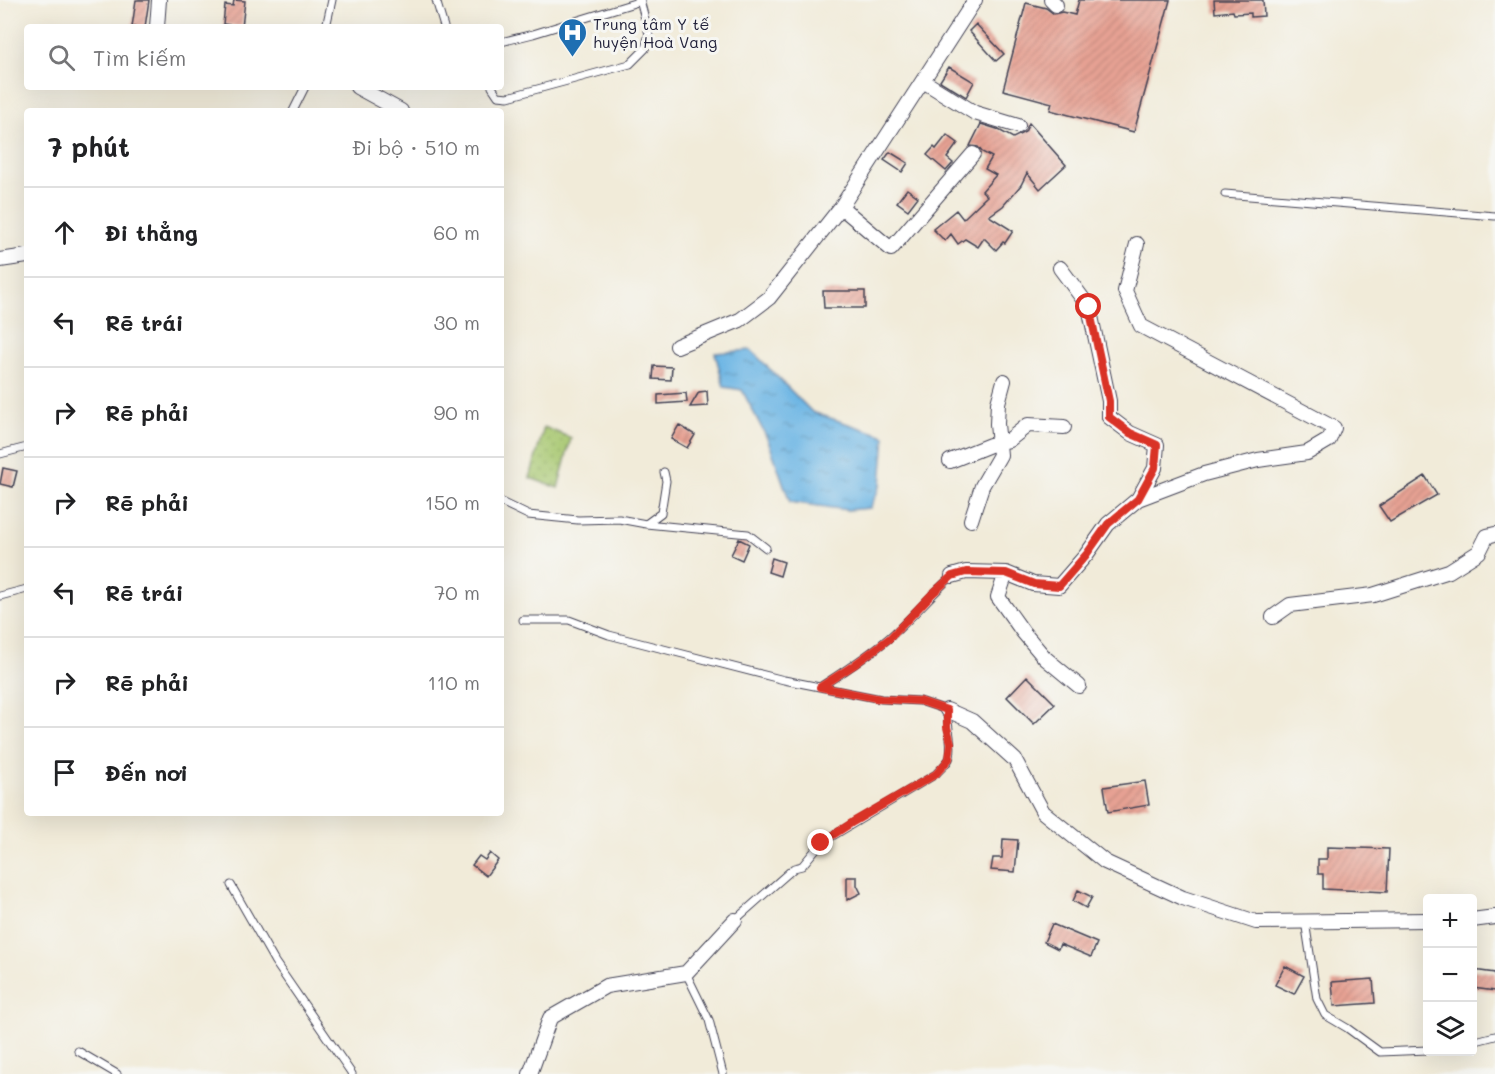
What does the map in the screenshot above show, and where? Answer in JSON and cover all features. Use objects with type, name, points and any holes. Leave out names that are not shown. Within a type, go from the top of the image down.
[{"type":"street","points":[[157,24],[159,0]]},
{"type":"street","points":[[677,346],[740,320],[762,305],[841,207],[975,0]]},
{"type":"street","points":[[923,81],[975,113],[1018,126]]},
{"type":"street","points":[[362,90],[396,108]]},
{"type":"street","points":[[841,207],[891,249],[974,154]]},
{"type":"street","points":[[952,576],[966,572],[1006,573],[1034,584],[1059,586],[1086,555],[1108,524],[1138,499],[1204,474],[1258,460],[1307,453],[1329,440],[1334,428],[1141,326],[1125,291],[1137,244]]},
{"type":"street","points":[[0,260],[24,256]]},
{"type":"street","points":[[1060,268],[1089,307],[1109,401],[1109,417],[1130,433],[1157,445],[1155,468],[1138,499]]},
{"type":"street","points":[[971,520],[982,486],[1000,455],[998,403],[1004,381]]},
{"type":"street","points":[[950,461],[1009,440],[1028,425],[1064,427]]},
{"type":"street","points":[[1273,617],[1290,605],[1373,595],[1449,571],[1479,552],[1487,536],[1495,534]]},
{"type":"street","points":[[1006,573],[998,597],[1045,658],[1079,686]]},
{"type":"street","points":[[947,710],[972,721],[1015,760],[1043,812],[1105,862],[1183,898],[1256,922],[1423,920]]},
{"type":"street","points":[[1477,919],[1495,917]]},
{"type":"street","points":[[530,1074],[550,1018],[606,986],[687,973],[735,920]]},
{"type":"lane","points":[[327,24],[332,0]]},
{"type":"lane","points":[[436,0],[443,24]]},
{"type":"lane","points":[[494,90],[498,96],[508,97],[630,64],[645,49],[649,34],[640,0],[504,41]]},
{"type":"lane","points":[[294,108],[304,90]]},
{"type":"lane","points":[[1226,195],[1495,216]]},
{"type":"lane","points":[[0,454],[24,448]]},
{"type":"lane","points":[[646,524],[662,513],[666,481],[664,472]]},
{"type":"lane","points":[[504,503],[528,515],[578,520],[619,519],[646,524],[748,534],[766,548]]},
{"type":"lane","points":[[820,687],[890,638],[952,576]]},
{"type":"lane","points":[[0,596],[24,590]]},
{"type":"lane","points":[[523,620],[569,620],[609,635],[784,680],[881,699],[920,701],[947,710],[947,727],[951,743],[949,759],[936,774],[821,843],[802,866],[794,868],[735,920]]},
{"type":"lane","points":[[231,885],[275,962],[352,1074]]},
{"type":"lane","points":[[1305,921],[1317,999],[1324,1015],[1347,1028],[1380,1052],[1423,1050]]},
{"type":"lane","points":[[687,973],[709,1020],[723,1074]]},
{"type":"lane","points":[[1477,1041],[1495,1036]]},
{"type":"lane","points":[[78,1051],[117,1074]]},
{"type":"green space","points":[[544,427],[571,438],[558,488],[530,478]]},
{"type":"water","points":[[751,350],[812,412],[885,436],[881,484],[870,508],[847,510],[790,502],[768,440],[742,390],[724,387],[715,353]]},
{"type":"building","points":[[136,0],[149,0],[145,24],[132,24]]},
{"type":"building","points":[[234,0],[245,1],[242,24],[223,24],[225,5],[233,6]]},
{"type":"building","points":[[1079,0],[1170,0],[1134,132],[1050,110],[1052,103],[1003,90],[1026,3],[1046,8],[1054,14],[1062,12],[1075,15]]},
{"type":"building","points":[[1214,0],[1263,0],[1264,16],[1251,17],[1251,13],[1234,14],[1233,11],[1215,13]]},
{"type":"building","points":[[976,24],[1004,54],[996,61],[969,31]]},
{"type":"building","points":[[949,67],[974,82],[966,97],[940,81]]},
{"type":"building","points":[[1029,123],[1066,165],[1040,189],[1027,173],[1021,185],[1003,206],[989,216],[1013,231],[1005,243],[1003,242],[996,250],[984,238],[978,247],[965,239],[958,244],[951,234],[945,241],[933,229],[956,210],[963,219],[987,196],[982,191],[996,175],[985,169],[992,157],[978,147],[970,146],[981,124],[997,129],[1013,138],[1025,132]]},
{"type":"building","points":[[947,135],[958,143],[947,158],[953,163],[946,171],[927,155],[934,147],[936,149]]},
{"type":"building","points":[[890,152],[908,163],[902,172],[884,160]]},
{"type":"building","points":[[907,189],[918,197],[908,210],[897,202]]},
{"type":"building","points":[[823,291],[865,291],[865,308],[824,308]]},
{"type":"building","points":[[654,366],[672,367],[671,380],[653,379]]},
{"type":"building","points":[[707,391],[708,406],[690,407],[699,392]]},
{"type":"building","points":[[686,393],[687,402],[658,404],[658,395]]},
{"type":"building","points":[[679,425],[695,435],[687,448],[671,439]]},
{"type":"building","points":[[3,468],[17,471],[13,487],[0,484]]},
{"type":"building","points":[[1425,476],[1437,495],[1390,522],[1379,506]]},
{"type":"building","points":[[739,539],[749,544],[742,560],[731,555]]},
{"type":"building","points":[[772,558],[784,562],[780,576],[768,572]]},
{"type":"building","points":[[1027,676],[1055,704],[1034,724],[1007,697]]},
{"type":"building","points":[[1145,781],[1149,805],[1108,812],[1104,787]]},
{"type":"building","points":[[1003,839],[1018,840],[1015,872],[991,870],[993,858],[1002,858]]},
{"type":"building","points":[[1327,847],[1389,849],[1387,892],[1323,889],[1323,874],[1318,874],[1318,859],[1327,859]]},
{"type":"building","points":[[490,853],[498,860],[486,876],[472,865],[479,856],[485,860]]},
{"type":"building","points":[[847,877],[857,877],[857,885],[861,893],[847,900]]},
{"type":"building","points":[[1078,890],[1092,897],[1086,908],[1073,901]]},
{"type":"building","points":[[1052,924],[1097,943],[1091,957],[1060,944],[1058,949],[1044,942]]},
{"type":"building","points":[[1285,966],[1304,976],[1294,994],[1275,985]]},
{"type":"building","points":[[1477,971],[1495,973],[1495,991],[1477,989]]},
{"type":"building","points":[[1373,979],[1375,1003],[1334,1006],[1332,982]]},
{"type":"place","name":"Trung tâm Y tế huyện Hoà Vang","points":[[572,58]]},
{"type":"route","points":[[821,843],[936,774],[949,759],[951,743],[947,727],[947,710],[920,701],[881,699],[820,687],[890,638],[952,576],[966,572],[1006,573],[1034,584],[1059,586],[1086,555],[1108,524],[1138,499],[1155,468],[1157,445],[1130,433],[1109,417],[1109,401],[1089,307]]}]
